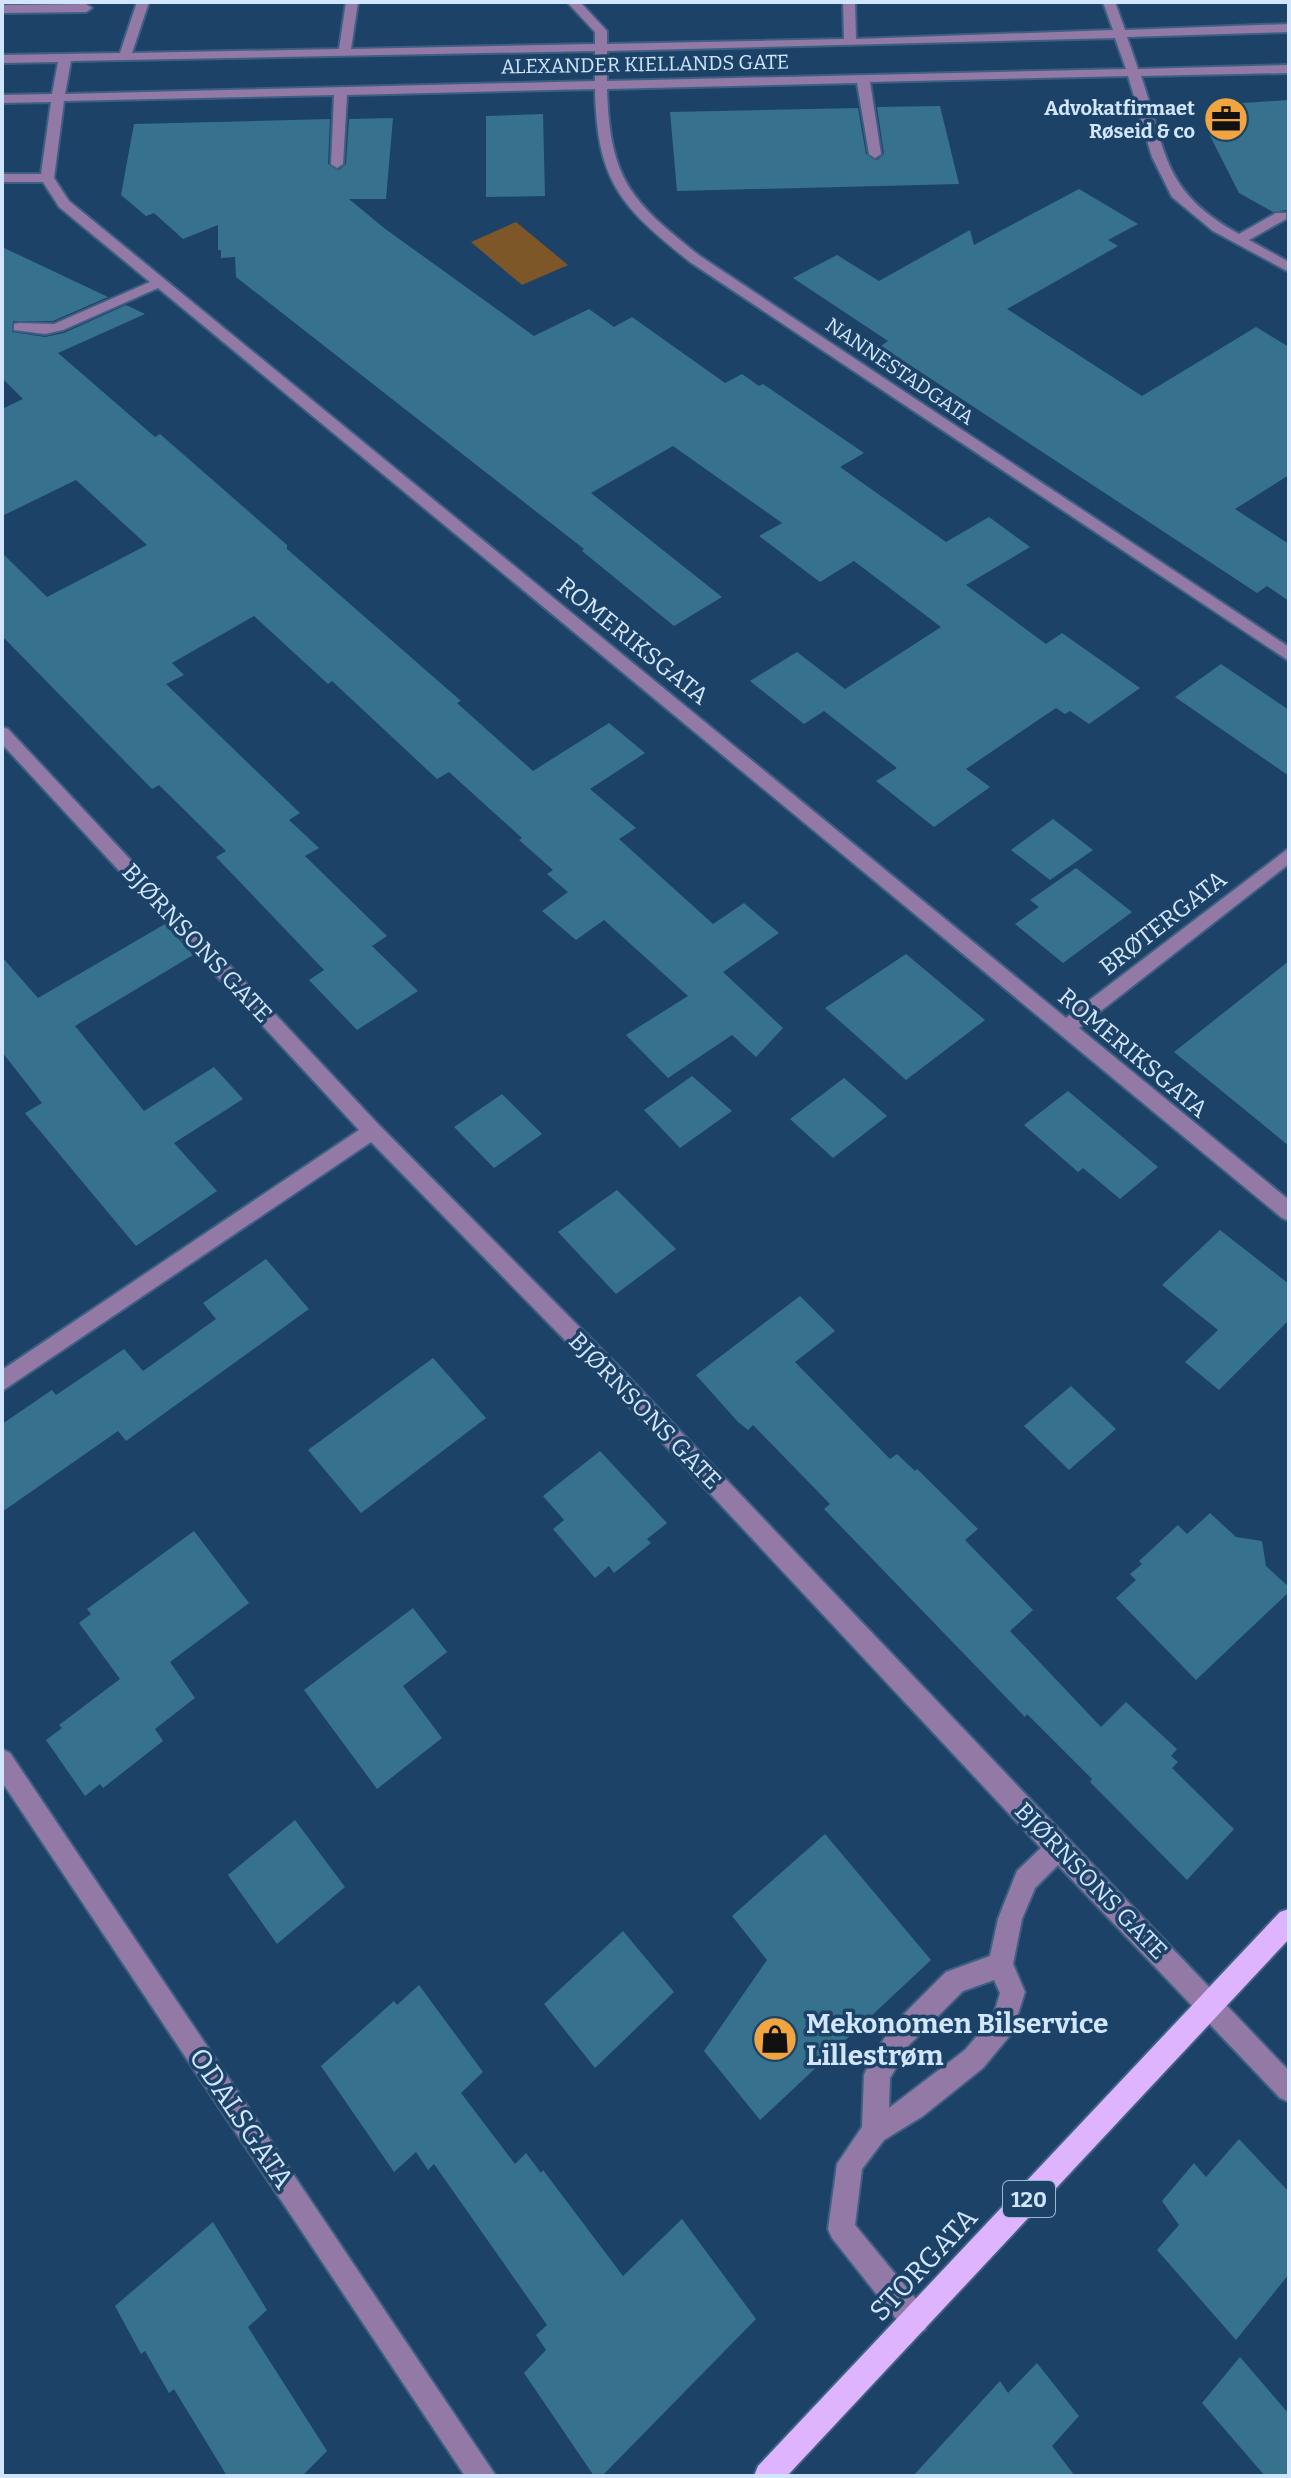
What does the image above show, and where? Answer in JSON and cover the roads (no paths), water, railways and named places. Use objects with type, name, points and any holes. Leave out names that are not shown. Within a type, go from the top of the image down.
[{"type":"main road","name":"STORGATA","points":[[768,2476],[1289,1921]]},
{"type":"street","points":[[125,57],[143,2]]},
{"type":"street","points":[[344,53],[352,2]]},
{"type":"street","points":[[573,2],[601,31],[601,48]]},
{"type":"street","points":[[849,2],[850,43]]},
{"type":"street","points":[[1109,2],[1158,157],[1177,194],[1194,211],[1289,268]]},
{"type":"street","points":[[2,9],[86,8]]},
{"type":"street","name":"ALEXANDER KIELLANDS GATE","points":[[2,59],[850,43],[1289,28]]},
{"type":"street","name":"NANNESTADGATA","points":[[601,48],[599,85],[609,161],[619,185],[646,220],[695,259],[1289,655]]},
{"type":"street","points":[[2,178],[47,178],[65,58]]},
{"type":"street","name":"ALEXANDER KIELLANDS GATE","points":[[2,99],[1289,69]]},
{"type":"street","points":[[863,80],[875,154]]},
{"type":"street","points":[[337,164],[341,90]]},
{"type":"street","name":"ROMERIKSGATA","points":[[47,178],[64,204],[1289,1212]]},
{"type":"street","points":[[1239,240],[1281,216]]},
{"type":"street","points":[[19,327],[45,330],[58,327],[160,282]]},
{"type":"street","name":"BJØRNSONS GATE","points":[[2,733],[372,1131],[612,1374],[1289,2089]]},
{"type":"street","name":"BRØTERGATA","points":[[1066,1028],[1289,855]]},
{"type":"street","points":[[2,1382],[372,1131]]},
{"type":"street","name":"ODALSGATA","points":[[2,1761],[482,2476]]},
{"type":"street","points":[[915,2320],[841,2229],[850,2164],[875,2131],[914,2107],[974,2059],[1003,2024],[1013,1992],[1000,1965],[1010,1919],[1026,1880],[1058,1848]]},
{"type":"street","points":[[875,2131],[877,2075],[900,2036],[955,1981],[1000,1965]]},
{"type":"place","name":"Advokatfirmaet Røseid & co","points":[[1226,119]]},
{"type":"place","name":"Mekonomen Bilservice Lillestrøm","points":[[775,2039]]}]
